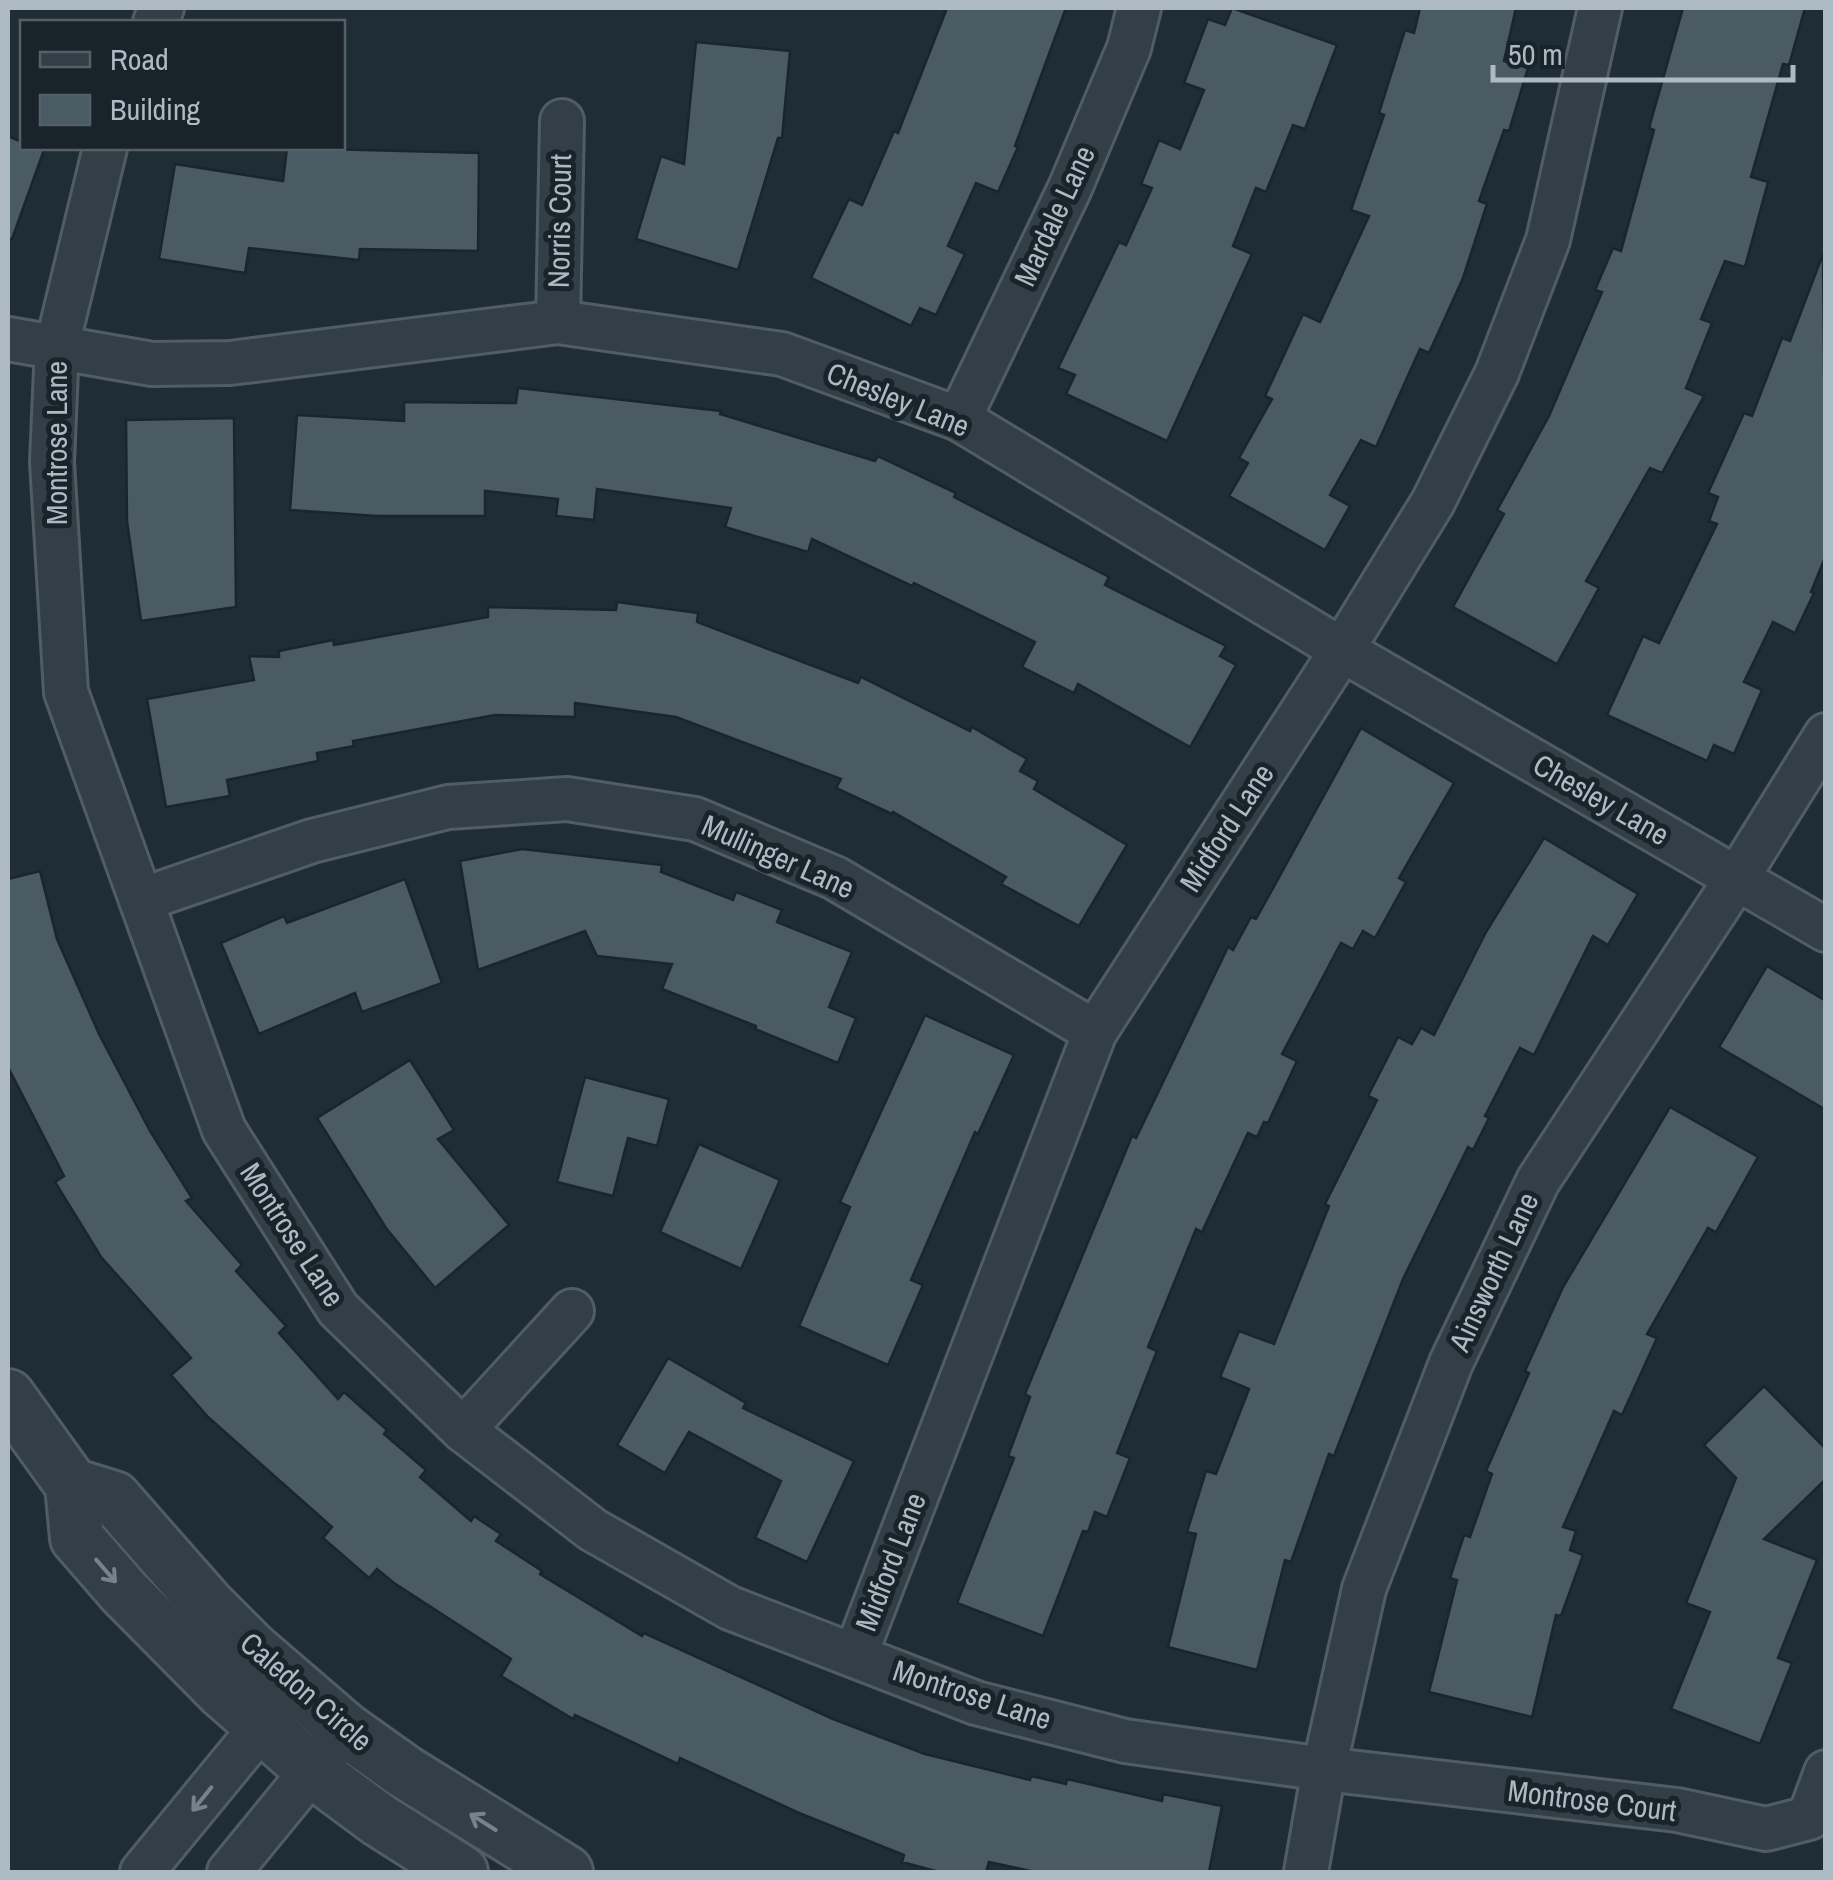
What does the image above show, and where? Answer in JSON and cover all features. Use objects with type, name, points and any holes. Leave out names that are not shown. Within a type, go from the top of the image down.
[{"type":"street","name":"Mardale Lane","points":[[959,419],[1070,188],[1130,48],[1139,8]]},
{"type":"street","name":"Midford Lane","points":[[855,1656],[1095,1032],[1342,650],[1432,502],[1497,373],[1548,240],[1600,8]]},
{"type":"street","name":"Norris Court","points":[[558,322],[562,121]]},
{"type":"street","name":"Montrose Lane","points":[[105,150],[57,346],[52,462],[66,692],[224,1130],[338,1309],[463,1430],[593,1530],[730,1608],[976,1702],[1124,1741],[1324,1769]]},
{"type":"street","name":"Chesley Lane","points":[[8,339],[152,364],[230,363],[558,322],[782,354],[959,419],[1342,650],[1826,930]]},
{"type":"street","name":"Ainsworth Lane","points":[[1306,1872],[1324,1769],[1364,1590],[1451,1363],[1538,1180],[1826,735]]},
{"type":"street","name":"Mullinger Lane","points":[[141,900],[312,841],[448,806],[567,799],[695,819],[835,878],[1095,1032]]},
{"type":"street","points":[[463,1430],[572,1311]]},
{"type":"street","name":"Caledon Circle","points":[[8,1396],[72,1485],[114,1498],[208,1605],[278,1706],[313,1771],[379,1820],[461,1872]]},
{"type":"street","points":[[142,1872],[278,1706]]},
{"type":"street","name":"Caledon Circle","points":[[278,1706],[346,1730],[450,1801],[566,1872]]},
{"type":"street","points":[[229,1872],[346,1730]]},
{"type":"street","name":"Montrose Court","points":[[1324,1769],[1677,1810],[1766,1829],[1810,1818],[1826,1772]]},
{"type":"building","points":[[947,8],[1066,8],[1015,146],[1018,147],[998,192],[976,183],[948,246],[965,254],[936,315],[920,308],[911,326],[811,278],[849,199],[862,205],[894,131],[898,133]]},
{"type":"building","points":[[1232,8],[1337,45],[1305,129],[1293,125],[1266,192],[1256,188],[1233,246],[1252,254],[1167,441],[1066,394],[1075,375],[1058,368],[1119,242],[1126,245],[1152,188],[1141,184],[1159,140],[1180,149],[1204,90],[1184,83],[1208,19],[1225,25]]},
{"type":"building","points":[[1420,8],[1516,8],[1504,61],[1528,68],[1509,131],[1504,130],[1479,201],[1487,204],[1463,278],[1429,353],[1420,349],[1376,447],[1361,440],[1330,495],[1350,506],[1325,550],[1229,496],[1248,463],[1239,458],[1272,399],[1265,396],[1303,314],[1320,322],[1369,216],[1351,210],[1384,115],[1379,113],[1405,30],[1414,33]]},
{"type":"building","points":[[1683,8],[1805,8],[1789,65],[1783,64],[1751,177],[1768,182],[1745,267],[1725,261],[1701,319],[1712,323],[1686,388],[1704,396],[1662,473],[1650,468],[1586,581],[1599,588],[1557,664],[1453,607],[1504,514],[1497,510],[1549,416],[1602,292],[1595,290],[1613,248],[1621,251],[1654,130],[1649,128]]},
{"type":"building","points":[[696,42],[790,51],[782,138],[778,138],[738,270],[636,239],[661,156],[684,164]]},
{"type":"building","points":[[8,136],[20,141],[20,150],[44,150],[12,239],[8,239]]},
{"type":"building","points":[[287,150],[479,153],[478,251],[360,249],[359,260],[249,248],[245,273],[159,259],[175,164],[283,181]]},
{"type":"building","points":[[1823,254],[1826,555],[1795,633],[1773,622],[1744,682],[1762,690],[1734,754],[1714,745],[1707,761],[1607,715],[1643,636],[1659,643],[1717,524],[1709,521],[1718,497],[1708,493],[1744,413],[1752,416],[1782,338],[1790,341]]},
{"type":"building","points":[[518,388],[721,411],[720,414],[875,461],[878,456],[956,493],[954,497],[1109,577],[1105,585],[1226,646],[1220,656],[1236,665],[1190,747],[1078,684],[1074,693],[1022,667],[1035,642],[812,539],[808,552],[725,527],[731,508],[597,489],[594,520],[556,516],[558,499],[485,491],[485,516],[377,516],[290,510],[297,415],[404,421],[404,402],[516,403]]},
{"type":"building","points":[[234,418],[236,607],[141,621],[127,521],[126,420]]},
{"type":"building","points":[[617,602],[698,613],[697,622],[858,683],[861,677],[970,731],[972,727],[1027,759],[1020,771],[1038,781],[1034,789],[1127,845],[1079,926],[1001,884],[1006,877],[893,812],[836,788],[841,779],[676,717],[575,703],[575,717],[495,715],[353,741],[354,746],[317,753],[318,761],[227,780],[230,796],[166,807],[147,699],[254,680],[249,656],[279,657],[279,651],[333,640],[334,645],[488,617],[488,607],[616,610]]},
{"type":"building","points":[[1361,728],[1454,783],[1399,878],[1406,882],[1375,938],[1363,931],[1353,949],[1341,943],[1282,1054],[1297,1061],[1268,1123],[1264,1122],[1257,1137],[1248,1133],[1202,1232],[1196,1229],[1148,1347],[1157,1351],[1117,1453],[1130,1458],[1107,1517],[1095,1512],[1088,1532],[1083,1531],[1043,1636],[957,1603],[1014,1458],[1008,1456],[1030,1397],[1025,1394],[1132,1136],[1136,1138],[1228,947],[1233,950],[1251,917],[1256,919]]},
{"type":"building","points":[[1544,838],[1638,894],[1608,945],[1593,936],[1534,1055],[1520,1048],[1485,1116],[1489,1118],[1473,1150],[1468,1147],[1403,1279],[1334,1456],[1329,1454],[1291,1562],[1285,1560],[1257,1670],[1168,1647],[1196,1534],[1187,1532],[1206,1471],[1216,1474],[1249,1389],[1220,1377],[1239,1331],[1274,1344],[1329,1206],[1325,1204],[1377,1100],[1368,1096],[1398,1037],[1412,1044],[1421,1028],[1434,1035],[1486,932]]},
{"type":"building","points":[[522,849],[662,865],[661,872],[733,900],[736,892],[782,910],[777,922],[852,952],[829,1007],[856,1018],[838,1063],[662,989],[672,964],[597,956],[585,931],[478,970],[460,861]]},
{"type":"building","points":[[40,871],[57,939],[99,1034],[150,1131],[192,1198],[186,1201],[242,1265],[236,1271],[286,1326],[279,1333],[338,1399],[344,1392],[387,1430],[384,1434],[426,1470],[420,1477],[471,1521],[474,1516],[501,1534],[496,1541],[542,1571],[540,1574],[642,1636],[644,1633],[833,1719],[925,1754],[1030,1780],[1031,1776],[1066,1784],[1067,1779],[1162,1801],[1163,1794],[1222,1806],[1209,1872],[1035,1872],[989,1862],[986,1872],[939,1872],[902,1862],[904,1855],[799,1813],[680,1758],[678,1764],[575,1715],[573,1719],[501,1676],[511,1659],[377,1569],[369,1578],[323,1538],[332,1527],[208,1417],[171,1375],[191,1358],[101,1257],[55,1182],[64,1176],[8,1067],[8,879]]},
{"type":"building","points":[[405,879],[442,983],[362,1012],[355,993],[259,1034],[221,943],[284,916],[287,923]]},
{"type":"building","points":[[1767,966],[1826,1001],[1826,1110],[1719,1047]]},
{"type":"building","points":[[925,1015],[1014,1055],[978,1134],[975,1132],[911,1280],[923,1285],[888,1365],[799,1326],[850,1207],[840,1202]]},
{"type":"building","points":[[410,1060],[454,1130],[438,1139],[509,1225],[435,1288],[386,1228],[317,1118]]},
{"type":"building","points":[[585,1077],[669,1099],[657,1146],[628,1138],[613,1196],[557,1182]]},
{"type":"building","points":[[1670,1107],[1758,1157],[1716,1232],[1708,1228],[1647,1334],[1657,1338],[1622,1415],[1614,1411],[1563,1527],[1576,1531],[1570,1550],[1583,1555],[1561,1616],[1556,1615],[1532,1717],[1429,1692],[1457,1580],[1450,1578],[1464,1535],[1470,1537],[1492,1474],[1486,1471],[1529,1373],[1525,1371],[1563,1287]]},
{"type":"building","points":[[699,1144],[780,1180],[741,1269],[660,1232]]},
{"type":"building","points":[[668,1358],[746,1403],[743,1408],[854,1461],[807,1562],[755,1538],[781,1481],[689,1432],[665,1473],[617,1445]]},
{"type":"building","points":[[1764,1386],[1826,1449],[1826,1479],[1764,1539],[1817,1560],[1778,1658],[1792,1663],[1760,1744],[1671,1709],[1710,1612],[1686,1603],[1736,1478],[1704,1445]]}]
